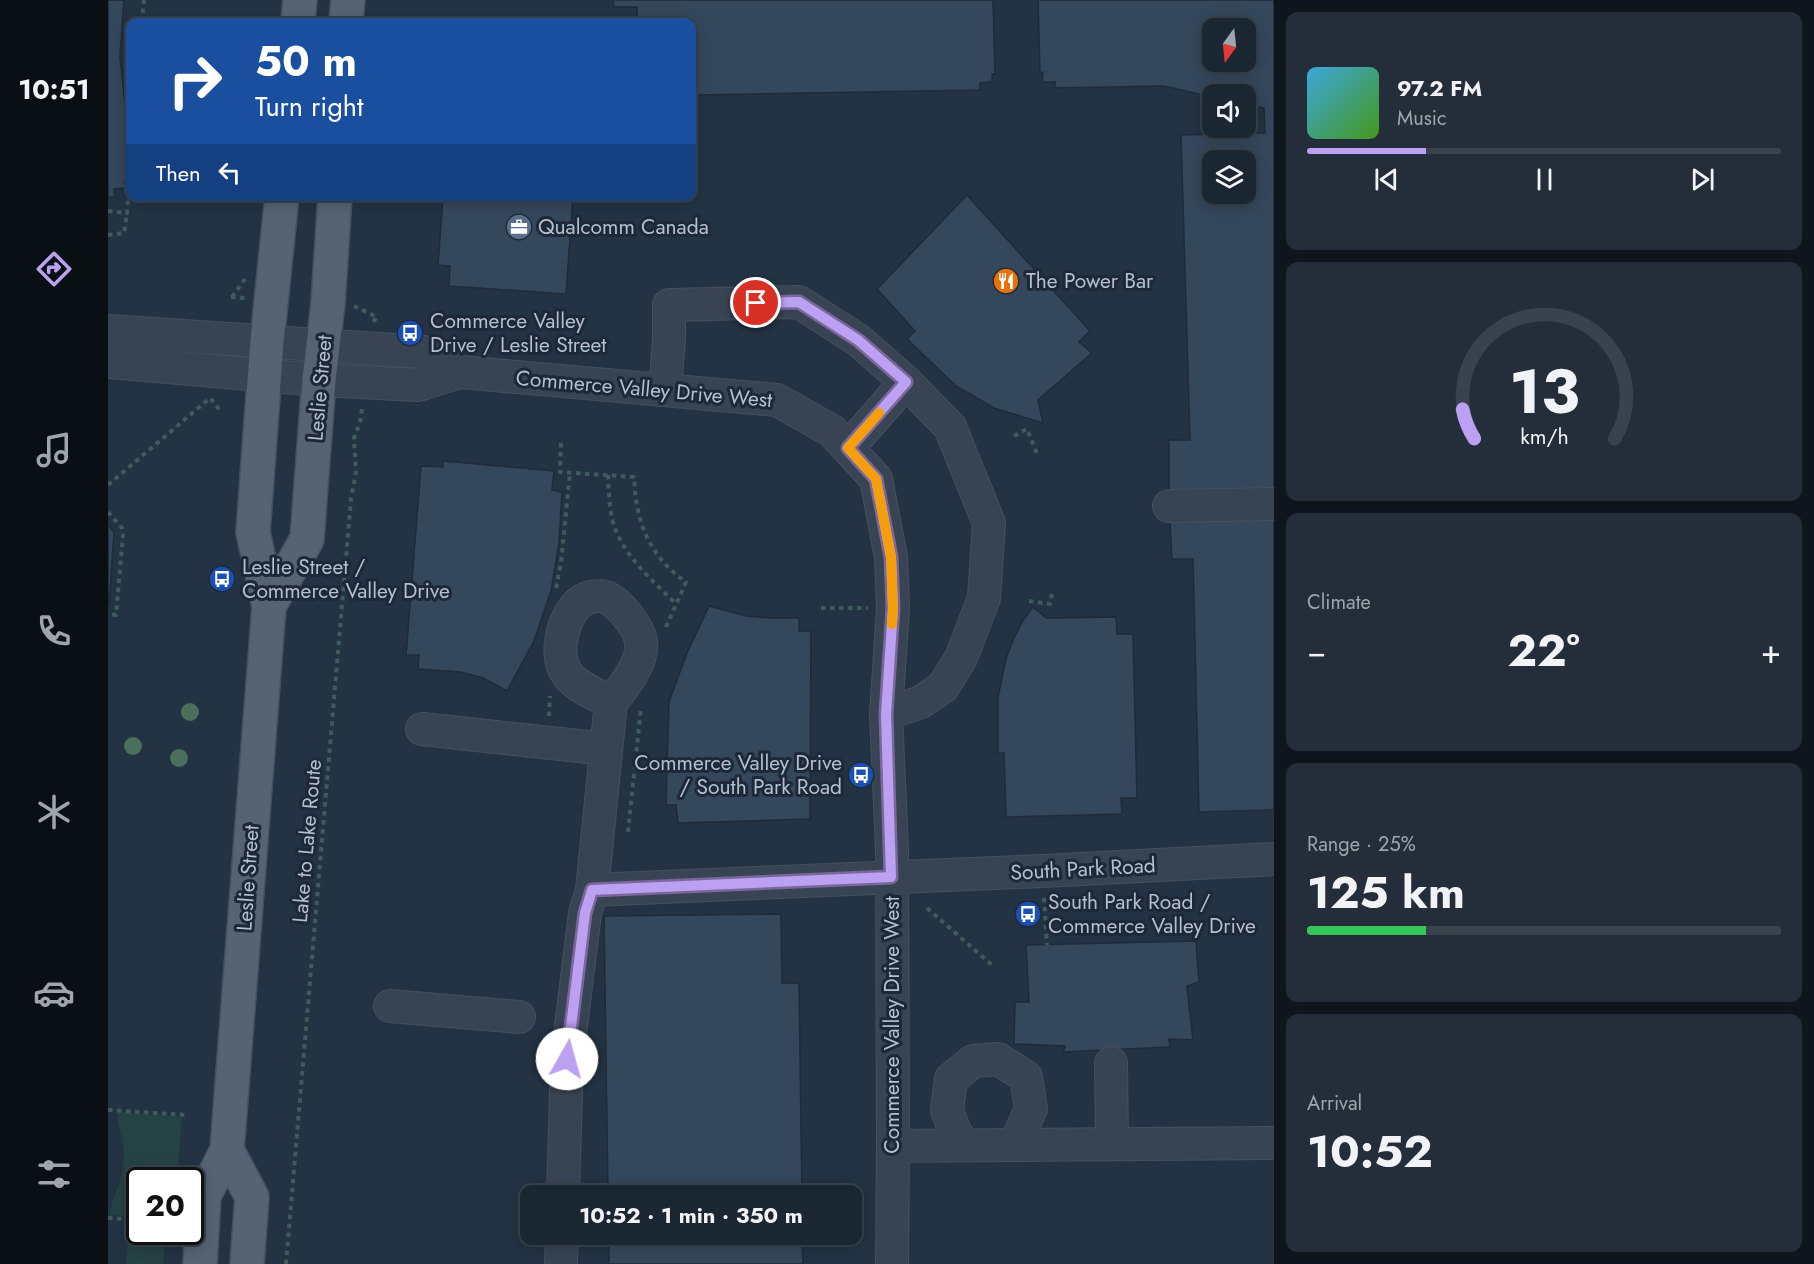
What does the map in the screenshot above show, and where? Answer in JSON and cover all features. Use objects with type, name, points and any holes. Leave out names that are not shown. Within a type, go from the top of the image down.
[{"type":"main road","points":[[298,18],[300,0]]},
{"type":"main road","points":[[346,18],[348,0]]},
{"type":"main road","name":"Leslie Street","points":[[200,1264],[204,1196],[227,1150],[269,606],[254,532],[264,376],[281,201]]},
{"type":"main road","name":"Leslie Street","points":[[269,606],[307,539],[335,201]]},
{"type":"main road","points":[[227,1150],[252,1197],[247,1264]]},
{"type":"street","points":[[665,390],[669,305],[799,302],[858,340],[906,382],[950,427],[989,523],[984,598],[961,658],[943,687],[921,702],[886,714]]},
{"type":"street","name":"Commerce Valley Drive West","points":[[108,331],[424,352],[460,372]]},
{"type":"street","name":"Commerce Valley Drive West","points":[[108,362],[264,376],[418,385],[460,372],[777,399],[832,431],[876,479],[891,557],[893,608],[886,714],[891,877],[892,1264]]},
{"type":"street","points":[[848,448],[906,382]]},
{"type":"street","points":[[1169,506],[1274,504]]},
{"type":"street","points":[[563,1185],[567,1059],[585,913],[592,890],[611,702]]},
{"type":"street","points":[[422,729],[606,748]]},
{"type":"street","name":"South Park Road","points":[[592,890],[1043,872],[1274,859]]},
{"type":"street","points":[[390,1006],[519,1017]]},
{"type":"street","points":[[965,1145],[956,1132],[947,1110],[951,1079],[973,1061],[998,1059],[1026,1077],[1031,1109],[1015,1144]]},
{"type":"street","points":[[1111,1063],[1112,1144]]},
{"type":"street","points":[[893,1146],[1274,1143]]},
{"type":"street","points":[[561,1264],[562,1245]]},
{"type":"path","points":[[142,18],[144,0]]},
{"type":"path","points":[[108,235],[124,233],[128,201]]},
{"type":"path","points":[[108,211],[127,213]]},
{"type":"path","points":[[231,297],[248,298]]},
{"type":"path","points":[[353,306],[377,317]]},
{"type":"path","points":[[108,485],[210,398],[222,413]]},
{"type":"path","name":"Lake to Lake Route","points":[[286,1264],[351,499],[356,472],[354,438],[363,406]]},
{"type":"path","points":[[1014,436],[1027,429],[1038,456]]},
{"type":"path","points":[[560,472],[561,443]]},
{"type":"path","points":[[608,475],[615,530],[642,571],[676,604]]},
{"type":"path","points":[[108,512],[122,528],[123,536],[116,615],[108,614]]},
{"type":"path","points":[[1029,601],[1050,604],[1053,594]]},
{"type":"path","points":[[821,608],[893,608]]},
{"type":"path","points":[[1043,872],[1047,945]]},
{"type":"path","points":[[927,908],[993,966]]},
{"type":"path","points":[[108,1110],[186,1115]]},
{"type":"path","points":[[108,1218],[126,1219]]},
{"type":"green space","points":[[118,1112],[182,1117],[178,1167],[126,1167],[126,1216],[109,1215],[124,1159]]},
{"type":"green space","points":[[127,1245],[165,1245],[163,1264],[126,1264]]},
{"type":"building","points":[[108,0],[124,0],[120,56],[126,117],[126,180],[124,181],[125,188],[114,189],[115,197],[108,197]]},
{"type":"building","points":[[613,0],[993,0],[995,74],[992,74],[992,82],[980,83],[980,90],[697,95],[696,18],[637,18],[637,7],[614,7]]},
{"type":"building","points":[[1038,0],[1274,0],[1274,810],[1199,812],[1193,559],[1172,559],[1169,506],[1169,440],[1190,440],[1181,135],[1202,134],[1202,138],[1256,138],[1256,133],[1265,133],[1264,108],[1256,106],[1256,84],[1202,84],[1202,95],[1164,86],[1055,88],[1055,82],[1042,82],[1043,72],[1040,73]]},
{"type":"building","points":[[967,195],[1090,331],[1079,342],[1092,353],[1038,400],[1043,423],[994,408],[956,386],[907,339],[915,331],[877,289]]},
{"type":"building","points":[[443,201],[573,201],[566,294],[449,286],[450,266],[438,265]]},
{"type":"building","points":[[443,461],[554,471],[552,490],[562,492],[559,543],[551,591],[534,641],[507,691],[483,678],[461,672],[418,669],[419,655],[406,655],[421,466],[443,467]]},
{"type":"building","points":[[108,525],[114,532],[109,605],[108,605]]},
{"type":"building","points":[[709,606],[746,616],[799,618],[799,631],[811,631],[810,819],[678,823],[676,805],[666,805],[669,702],[687,653]]},
{"type":"building","points":[[1033,607],[1046,618],[1116,617],[1117,634],[1133,634],[1137,798],[1121,798],[1122,814],[1006,817],[1004,753],[998,753],[998,697],[1006,659],[1013,640]]},
{"type":"building","points":[[781,914],[782,983],[799,983],[802,1185],[608,1185],[604,916]]},
{"type":"building","points":[[1196,941],[1199,982],[1187,986],[1193,1040],[1169,1039],[1170,1047],[1063,1052],[1065,1046],[1014,1044],[1015,1002],[1029,1002],[1026,945]]},
{"type":"building","points":[[609,1245],[802,1245],[803,1264],[609,1264]]},
{"type":"slow traffic","points":[[879,413],[848,448],[876,479],[891,557],[892,624]]},
{"type":"place","name":"Qualcomm Canada","points":[[519,227]]},
{"type":"place","name":"The Power Bar","points":[[1006,281]]},
{"type":"place","name":"Commerce Valley Drive / Leslie Street","points":[[410,333]]},
{"type":"place","name":"Leslie Street / Commerce Valley Drive","points":[[222,579]]},
{"type":"place","name":"Commerce Valley Drive / South Park Road","points":[[861,775]]},
{"type":"place","name":"South Park Road / Commerce Valley Drive","points":[[1028,914]]},
{"type":"route","points":[[567,1059],[585,913],[592,890],[891,877],[892,850],[886,714],[893,608],[891,557],[876,479],[848,448],[906,382],[858,340],[799,302],[756,303]]}]
